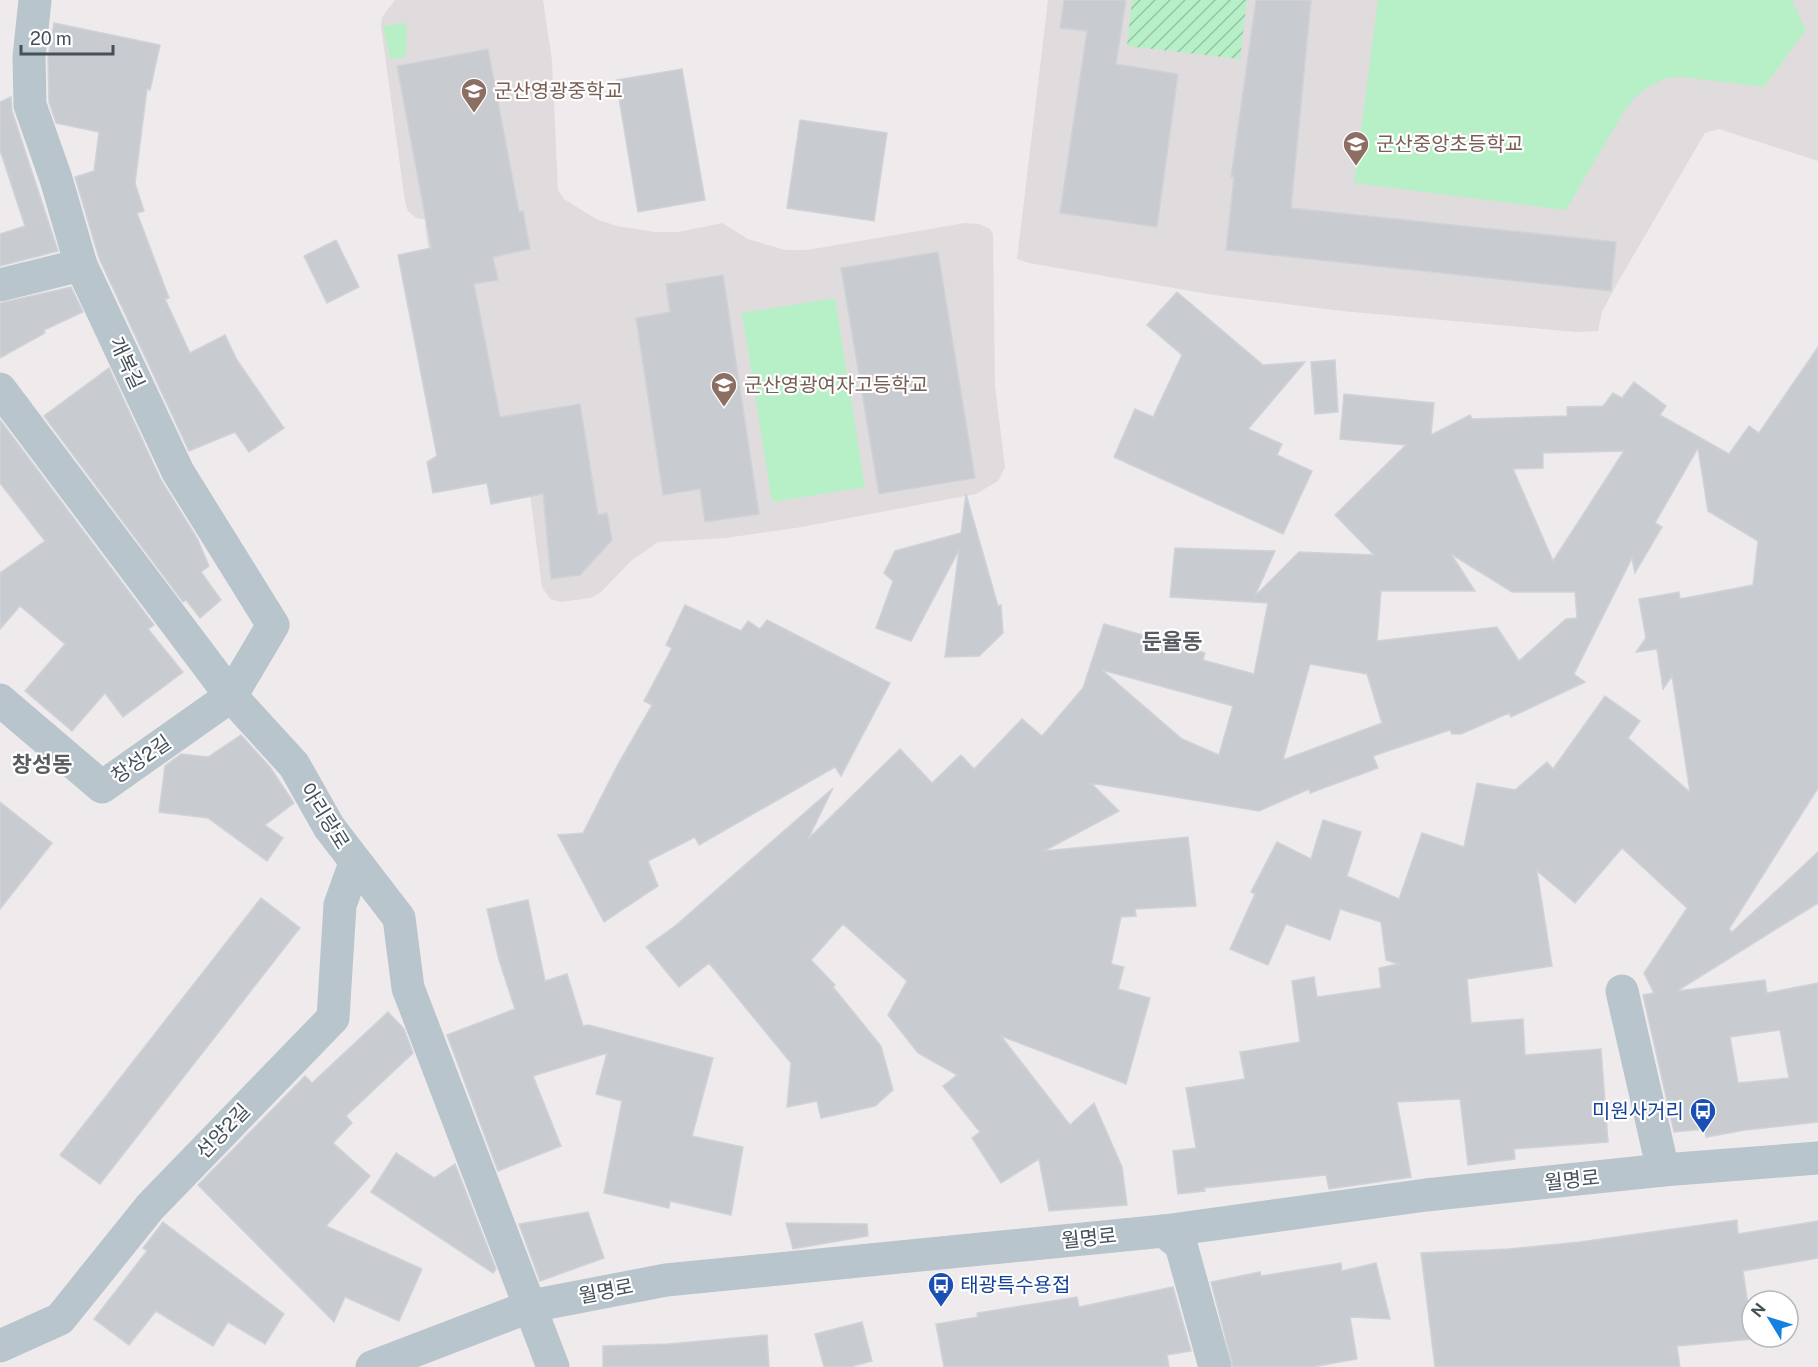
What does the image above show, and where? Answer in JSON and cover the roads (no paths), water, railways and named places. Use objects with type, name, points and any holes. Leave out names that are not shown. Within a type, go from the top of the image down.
[{"type":"street","name":"개복길","points":[[35,0],[29,57],[30,105],[56,179],[81,265],[178,472],[273,625],[231,696]]},
{"type":"street","points":[[0,285],[81,265]]},
{"type":"street","name":"아리랑로","points":[[0,388],[231,696],[294,765],[329,827],[399,918],[408,988],[553,1367]]},
{"type":"street","name":"창성2길","points":[[0,700],[102,787],[231,696]]},
{"type":"street","name":"선양2길","points":[[0,1346],[60,1319],[150,1207],[333,1018],[340,905],[355,863]]},
{"type":"street","points":[[1622,991],[1663,1170]]},
{"type":"street","name":"월명로","points":[[372,1367],[531,1306],[666,1280],[1164,1231],[1426,1195],[1663,1170],[1818,1158]]},
{"type":"street","points":[[1164,1231],[1181,1245],[1215,1367]]},
{"type":"place","name":"군산영광중학교","points":[[474,114]]},
{"type":"place","name":"군산중앙초등학교","points":[[1356,167]]},
{"type":"place","name":"군산영광여자고등학교","points":[[724,408]]},
{"type":"place","name":"미원사거리","points":[[1703,1134]]},
{"type":"place","name":"태광특수용접","points":[[941,1308]]},
{"type":"district","name":"둔율동","points":[[1172,641]]},
{"type":"district","name":"창성동","points":[[42,764]]}]
